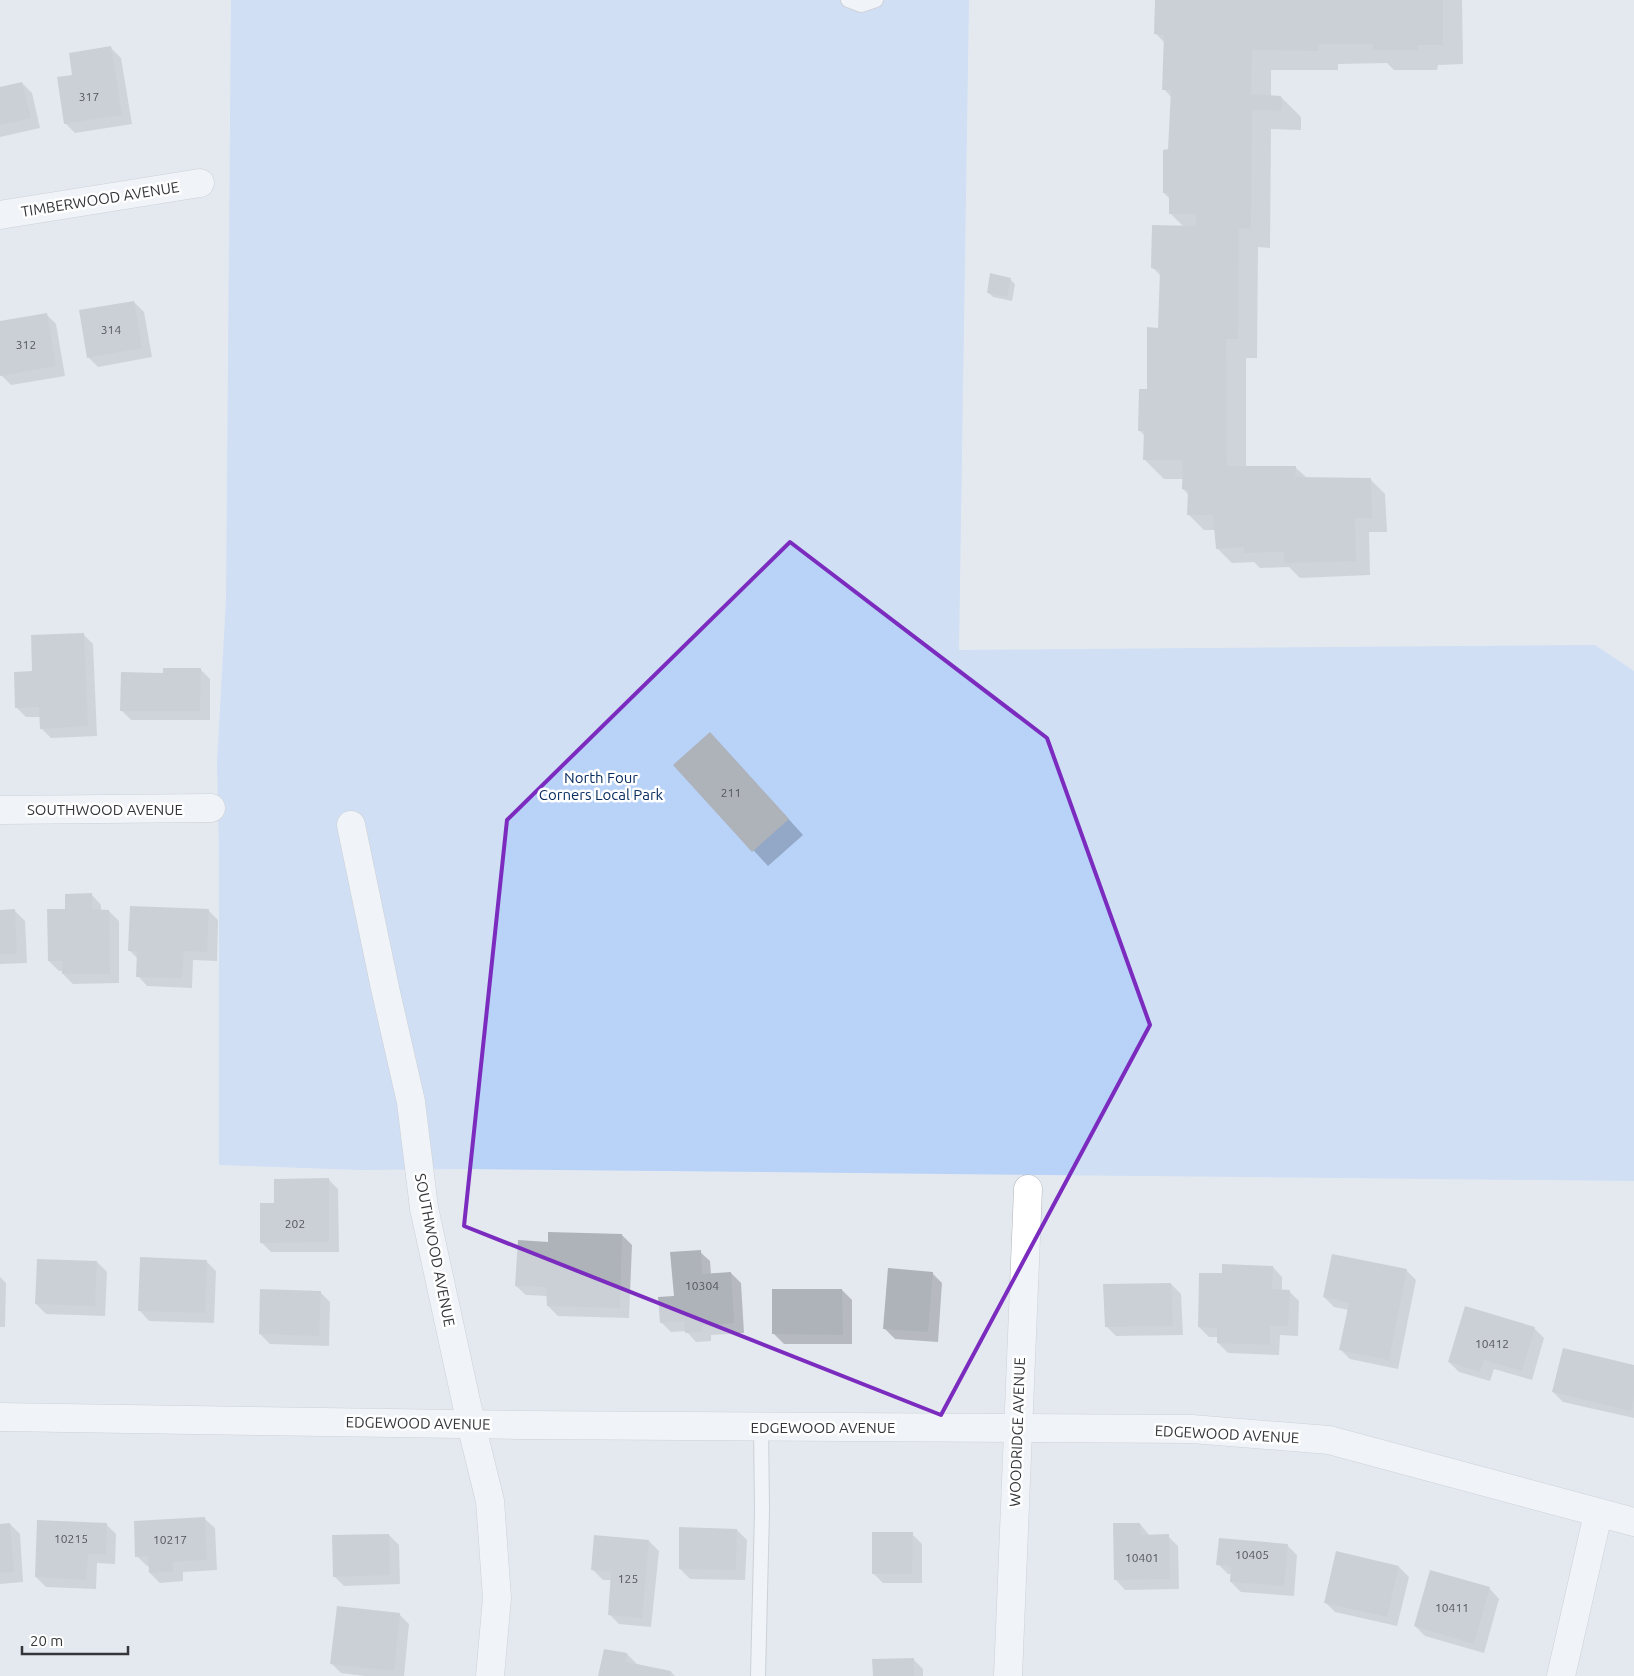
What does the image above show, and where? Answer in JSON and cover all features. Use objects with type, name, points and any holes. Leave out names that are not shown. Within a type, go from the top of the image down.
[{"type":"street","name":"TIMBERWOOD AVENUE","points":[[0,215],[200,183]]},
{"type":"street","name":"SOUTHWOOD AVENUE","points":[[0,810],[211,808]]},
{"type":"street","name":"SOUTHWOOD AVENUE","points":[[351,825],[384,988],[411,1102],[424,1208],[471,1424],[490,1501],[497,1598],[490,1676]]},
{"type":"street","name":"WOODRIDGE AVENUE","points":[[1008,1676],[1028,1189]]},
{"type":"street","name":"EDGEWOOD AVENUE","points":[[0,1417],[471,1424],[1192,1429],[1329,1440],[1598,1514],[1634,1522]]},
{"type":"street","points":[[1561,1676],[1598,1514]]},
{"type":"lane","points":[[848,0],[861,5],[876,0]]},
{"type":"lane","points":[[758,1676],[762,1511],[761,1426]]},
{"type":"highlighted area","points":[[790,542],[1047,738],[1150,1025],[941,1415],[464,1226],[507,820]]},
{"type":"green space","name":"North Four Corners Local Park","points":[[231,0],[969,0],[959,650],[1595,645],[1634,671],[1634,1181],[466,1169],[362,1170],[219,1165],[219,853],[217,762],[226,600]]},
{"type":"building","points":[[1155,0],[1443,0],[1443,45],[1418,45],[1418,50],[1373,50],[1373,44],[1318,44],[1319,51],[1252,50],[1251,94],[1281,96],[1282,105],[1281,111],[1252,110],[1251,229],[1239,228],[1238,339],[1226,339],[1227,466],[1296,466],[1295,477],[1371,478],[1372,518],[1355,518],[1356,561],[1284,563],[1284,552],[1244,553],[1244,547],[1216,549],[1213,515],[1187,515],[1188,490],[1182,489],[1183,460],[1143,460],[1144,431],[1138,431],[1139,389],[1147,389],[1147,327],[1158,328],[1160,270],[1151,268],[1152,225],[1196,226],[1196,214],[1169,214],[1169,193],[1163,193],[1163,150],[1168,149],[1171,90],[1162,90],[1164,35],[1154,34]]},
{"type":"building","points":[[111,46],[122,115],[64,124],[57,77],[72,75],[69,53]]},
{"type":"building","points":[[22,82],[31,118],[0,125],[0,87]]},
{"type":"building","points":[[990,273],[1011,278],[1007,297],[987,293]]},
{"type":"building","points":[[134,301],[142,348],[87,358],[79,310]]},
{"type":"building","points":[[47,313],[56,366],[0,376],[0,321]]},
{"type":"building","points":[[84,633],[88,726],[40,729],[39,707],[15,708],[14,672],[32,671],[31,635]]},
{"type":"building","points":[[163,668],[201,668],[200,711],[120,711],[121,672],[163,673]]},
{"type":"building","points":[[710,732],[789,819],[752,852],[673,765]]},
{"type":"building","points":[[92,893],[92,909],[109,910],[110,974],[62,974],[62,961],[48,961],[47,909],[65,909],[65,894]]},
{"type":"building","points":[[130,906],[209,909],[207,952],[184,951],[182,978],[136,977],[137,951],[128,951]]},
{"type":"building","points":[[15,909],[17,954],[0,954],[0,910]]},
{"type":"building","points":[[329,1178],[329,1242],[260,1243],[260,1203],[274,1203],[274,1179]]},
{"type":"building","points":[[548,1232],[622,1234],[620,1308],[547,1306],[546,1287],[515,1286],[518,1240],[548,1242]]},
{"type":"building","points":[[701,1250],[702,1274],[731,1272],[734,1323],[701,1326],[702,1332],[685,1333],[684,1321],[660,1323],[658,1297],[674,1296],[670,1252]]},
{"type":"building","points":[[1332,1254],[1407,1269],[1389,1360],[1339,1350],[1349,1303],[1323,1297]]},
{"type":"building","points":[[140,1257],[207,1260],[205,1313],[138,1311]]},
{"type":"building","points":[[37,1259],[97,1261],[95,1306],[35,1304]]},
{"type":"building","points":[[1222,1264],[1273,1266],[1272,1289],[1290,1290],[1288,1326],[1270,1326],[1270,1345],[1217,1343],[1217,1328],[1198,1327],[1199,1273],[1222,1273]]},
{"type":"building","points":[[888,1268],[933,1272],[928,1332],[883,1329]]},
{"type":"building","points":[[1171,1283],[1173,1326],[1105,1327],[1103,1284]]},
{"type":"building","points":[[260,1289],[321,1291],[319,1336],[259,1334]]},
{"type":"building","points":[[772,1289],[842,1289],[843,1335],[772,1334]]},
{"type":"building","points":[[1465,1306],[1535,1327],[1522,1371],[1484,1360],[1480,1372],[1448,1362]]},
{"type":"building","points":[[1563,1348],[1634,1365],[1634,1398],[1631,1411],[1552,1392]]},
{"type":"building","points":[[205,1517],[207,1560],[173,1562],[173,1572],[149,1573],[148,1556],[135,1557],[134,1521]]},
{"type":"building","points":[[37,1520],[107,1523],[106,1554],[88,1554],[86,1580],[35,1577]]},
{"type":"building","points":[[10,1523],[14,1572],[0,1573],[0,1524]]},
{"type":"building","points":[[1113,1523],[1140,1523],[1141,1535],[1169,1534],[1170,1579],[1114,1580]]},
{"type":"building","points":[[679,1527],[737,1529],[736,1570],[679,1569]]},
{"type":"building","points":[[872,1532],[913,1532],[912,1574],[872,1574]]},
{"type":"building","points":[[389,1534],[390,1575],[333,1577],[332,1535]]},
{"type":"building","points":[[594,1535],[649,1540],[642,1618],[608,1615],[611,1572],[591,1570]]},
{"type":"building","points":[[1219,1538],[1288,1544],[1284,1586],[1230,1582],[1231,1566],[1216,1565]]},
{"type":"building","points":[[1336,1551],[1399,1566],[1387,1617],[1324,1603]]},
{"type":"building","points":[[1430,1570],[1490,1587],[1474,1644],[1414,1626]]},
{"type":"building","points":[[337,1606],[400,1613],[394,1671],[330,1664]]},
{"type":"building","points":[[604,1649],[627,1653],[626,1662],[671,1671],[670,1676],[598,1676]]},
{"type":"building","points":[[914,1658],[914,1676],[873,1676],[872,1659]]}]
